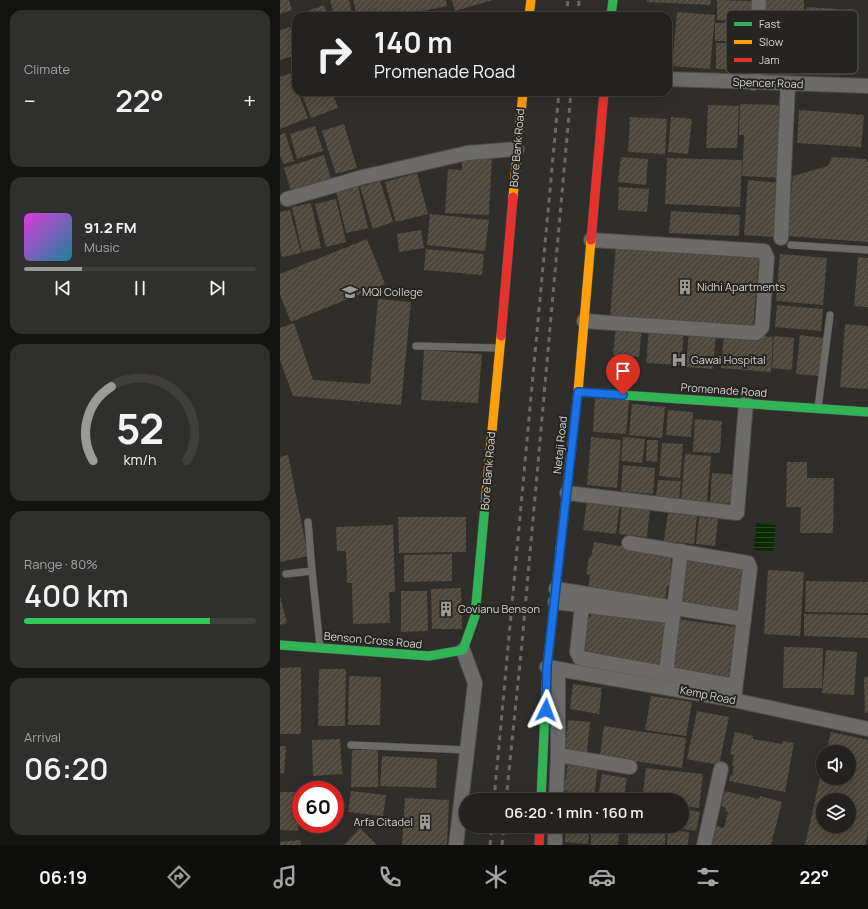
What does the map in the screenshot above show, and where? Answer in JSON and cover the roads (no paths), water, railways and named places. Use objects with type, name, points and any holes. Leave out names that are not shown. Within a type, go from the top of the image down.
[{"type":"street","points":[[530,12],[531,0]]},
{"type":"street","points":[[612,12],[613,0]]},
{"type":"street","points":[[758,10],[759,0]]},
{"type":"street","points":[[753,83],[754,74]]},
{"type":"street","name":"Spencer Road","points":[[672,79],[868,86]]},
{"type":"street","points":[[786,242],[788,83]]},
{"type":"street","name":"Bore Bank Road","points":[[463,650],[475,616],[522,96]]},
{"type":"street","name":"Netaji Road","points":[[543,793],[553,668],[555,596],[578,392],[604,96]]},
{"type":"street","points":[[287,199],[363,177],[467,153],[517,148]]},
{"type":"street","points":[[584,321],[755,333],[762,327],[767,258],[764,251],[591,240]]},
{"type":"street","name":"Promenade Road","points":[[578,392],[868,412]]},
{"type":"street","points":[[567,492],[737,513],[746,404]]},
{"type":"street","points":[[582,606],[577,652],[577,655],[580,658],[666,673],[734,693],[750,568],[748,562],[629,543]]},
{"type":"street","points":[[666,673],[681,551]]},
{"type":"street","points":[[555,596],[582,606],[673,612]]},
{"type":"street","points":[[555,596],[743,622]]},
{"type":"street","name":"Benson Cross Road","points":[[280,645],[429,656],[463,650]]},
{"type":"street","points":[[456,845],[475,683],[463,650]]},
{"type":"street","points":[[553,668],[558,755],[556,793]]},
{"type":"street","name":"Kemp Road","points":[[553,668],[734,693],[868,729]]},
{"type":"street","points":[[558,755],[630,767]]},
{"type":"street","points":[[704,845],[721,769]]},
{"type":"street","points":[[539,845],[540,833]]},
{"type":"street","points":[[555,833],[555,845]]},
{"type":"lane","points":[[786,242],[868,250]]},
{"type":"lane","points":[[818,408],[830,314]]},
{"type":"lane","points":[[416,346],[499,348]]},
{"type":"lane","points":[[308,522],[321,648]]},
{"type":"lane","points":[[286,574],[312,571]]},
{"type":"lane","points":[[351,745],[467,750]]},
{"type":"railway","points":[[566,12],[568,0]]},
{"type":"railway","points":[[578,12],[579,0]]},
{"type":"railway","points":[[495,793],[559,96]]},
{"type":"railway","points":[[507,793],[522,643],[571,96]]},
{"type":"railway","points":[[490,845],[491,833]]},
{"type":"railway","points":[[502,845],[503,833]]},
{"type":"place","name":"Nidhi Apartments","points":[[685,287]]},
{"type":"place","name":"MQI College","points":[[350,292]]},
{"type":"place","name":"Gawai Hospital","points":[[679,360]]},
{"type":"place","name":"Govianu Benson","points":[[446,609]]},
{"type":"place","name":"Arfa Citadel","points":[[425,822]]}]
